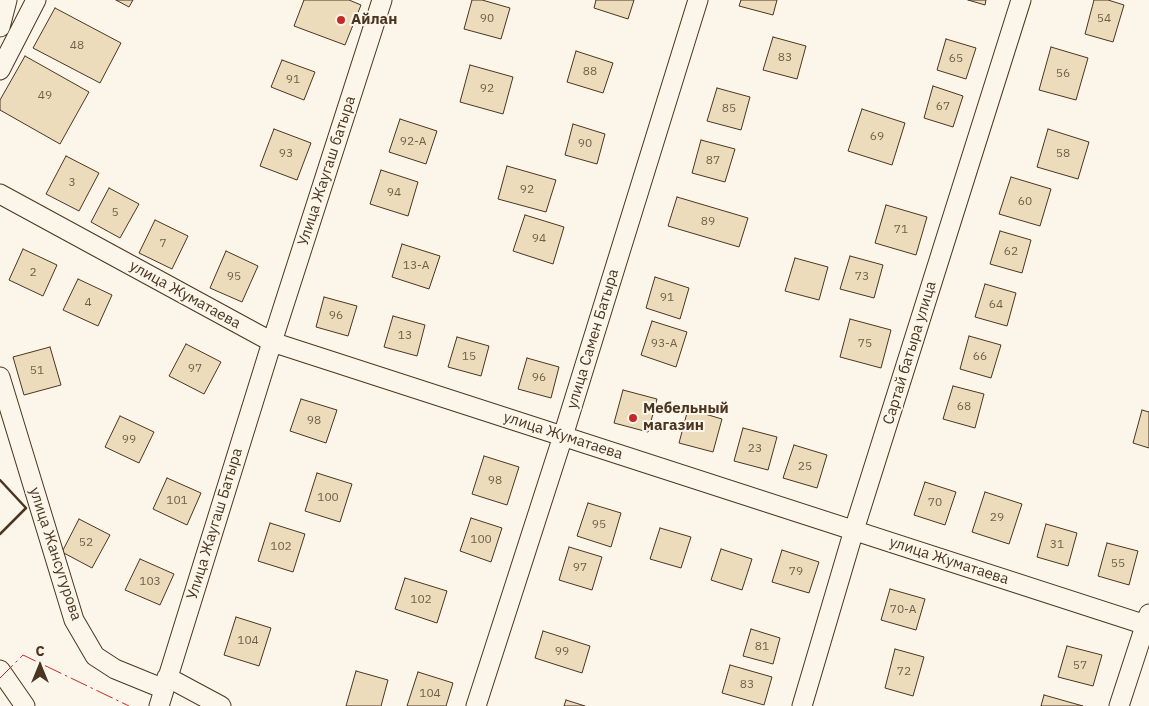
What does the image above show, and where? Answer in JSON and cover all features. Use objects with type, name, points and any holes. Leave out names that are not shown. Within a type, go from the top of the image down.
[{"type":"street","points":[[0,27],[7,0]]},
{"type":"street","points":[[0,70],[36,0]]},
{"type":"street","name":"Улица Жаугаш батыра","points":[[272,342],[382,0]]},
{"type":"street","name":"улица Самен Батыра","points":[[476,706],[563,436],[698,0]]},
{"type":"street","name":"Сартай батыра улица","points":[[802,706],[854,530],[1021,0]]},
{"type":"street","name":"улица Жуматаева","points":[[0,194],[272,342],[854,530],[1148,621]]},
{"type":"street","name":"Улица Жаугаш Батыра","points":[[163,691],[272,342]]},
{"type":"street","name":"улица Жансугурова","points":[[0,376],[74,620],[95,656],[115,669],[163,691],[221,706]]},
{"type":"street","points":[[1119,706],[1148,621]]},
{"type":"street","points":[[0,670],[25,706]]},
{"type":"building","points":[[116,0],[133,0],[129,7]]},
{"type":"building","points":[[304,0],[349,0],[361,5],[345,45],[294,26]]},
{"type":"building","points":[[472,0],[482,0],[510,8],[501,39],[464,29]]},
{"type":"building","points":[[596,0],[634,0],[628,19],[594,8]]},
{"type":"building","points":[[741,0],[777,0],[773,15],[739,6]]},
{"type":"building","points":[[968,0],[986,0],[985,5]]},
{"type":"building","points":[[1094,0],[1108,0],[1124,5],[1113,42],[1085,34]]},
{"type":"building","points":[[55,8],[121,43],[100,83],[33,48]]},
{"type":"building","points":[[773,37],[806,46],[797,79],[763,70]]},
{"type":"building","points":[[946,39],[976,48],[966,79],[937,70]]},
{"type":"building","points":[[1051,47],[1088,58],[1076,100],[1039,90]]},
{"type":"building","points":[[576,51],[613,63],[603,93],[567,82]]},
{"type":"building","points":[[25,56],[89,92],[60,144],[0,110],[0,100]]},
{"type":"building","points":[[282,60],[315,72],[304,100],[271,87]]},
{"type":"building","points":[[470,65],[513,77],[503,114],[460,102]]},
{"type":"building","points":[[933,86],[963,96],[953,127],[924,118]]},
{"type":"building","points":[[717,88],[750,97],[741,130],[707,121]]},
{"type":"building","points":[[862,109],[905,123],[892,165],[848,151]]},
{"type":"building","points":[[400,119],[437,131],[426,164],[389,152]]},
{"type":"building","points":[[573,124],[605,134],[597,164],[565,155]]},
{"type":"building","points":[[274,129],[311,143],[297,180],[260,166]]},
{"type":"building","points":[[1048,129],[1089,142],[1078,179],[1037,167]]},
{"type":"building","points":[[701,140],[735,149],[725,182],[692,173]]},
{"type":"building","points":[[66,156],[99,173],[79,211],[46,194]]},
{"type":"building","points":[[507,166],[556,180],[546,212],[498,199]]},
{"type":"building","points":[[381,170],[418,182],[408,216],[370,204]]},
{"type":"building","points":[[1011,177],[1051,189],[1040,226],[999,214]]},
{"type":"building","points":[[109,188],[139,204],[120,238],[91,222]]},
{"type":"building","points":[[677,197],[748,218],[739,247],[668,226]]},
{"type":"building","points":[[886,205],[927,217],[916,255],[875,243]]},
{"type":"building","points":[[525,215],[564,227],[553,264],[513,251]]},
{"type":"building","points":[[155,220],[188,236],[172,269],[139,253]]},
{"type":"building","points":[[1000,231],[1031,240],[1022,273],[990,264]]},
{"type":"building","points":[[402,244],[440,256],[429,289],[392,277]]},
{"type":"building","points":[[23,249],[57,265],[43,296],[9,280]]},
{"type":"building","points":[[226,251],[258,266],[242,302],[210,288]]},
{"type":"building","points":[[850,256],[883,265],[874,298],[840,289]]},
{"type":"building","points":[[795,258],[828,267],[819,300],[785,291]]},
{"type":"building","points":[[655,277],[689,288],[680,319],[646,308]]},
{"type":"building","points":[[78,279],[112,295],[98,326],[63,310]]},
{"type":"building","points":[[985,284],[1016,293],[1007,326],[975,317]]},
{"type":"building","points":[[324,297],[357,306],[348,336],[316,327]]},
{"type":"building","points":[[393,316],[425,325],[417,356],[384,347]]},
{"type":"building","points":[[850,319],[891,330],[881,368],[840,357]]},
{"type":"building","points":[[652,321],[687,332],[676,367],[641,355]]},
{"type":"building","points":[[969,336],[1001,345],[991,378],[960,369]]},
{"type":"building","points":[[457,337],[489,346],[481,376],[448,367]]},
{"type":"building","points":[[186,344],[221,362],[204,394],[169,376]]},
{"type":"building","points":[[50,347],[61,385],[24,395],[13,357]]},
{"type":"building","points":[[527,358],[559,367],[551,398],[518,389]]},
{"type":"building","points":[[953,386],[984,394],[975,428],[943,419]]},
{"type":"building","points":[[623,390],[657,399],[648,432],[614,423]]},
{"type":"building","points":[[301,399],[337,410],[326,443],[290,431]]},
{"type":"building","points":[[688,409],[722,419],[713,452],[679,443]]},
{"type":"building","points":[[1142,410],[1149,412],[1149,448],[1133,443]]},
{"type":"building","points":[[120,416],[154,432],[139,463],[105,447]]},
{"type":"building","points":[[743,428],[777,437],[768,470],[734,461]]},
{"type":"building","points":[[794,445],[827,455],[817,488],[783,478]]},
{"type":"building","points":[[484,456],[519,467],[507,505],[472,494]]},
{"type":"building","points":[[317,473],[352,484],[340,522],[305,511]]},
{"type":"building","points":[[167,478],[201,493],[187,525],[153,509]]},
{"type":"building","points":[[925,482],[956,492],[945,525],[914,515]]},
{"type":"building","points":[[985,492],[1022,504],[1009,544],[972,532]]},
{"type":"building","points":[[588,503],[621,513],[611,547],[577,536]]},
{"type":"building","points":[[471,518],[502,528],[491,562],[460,551]]},
{"type":"building","points":[[79,519],[110,535],[92,568],[62,552]]},
{"type":"building","points":[[270,523],[305,534],[293,572],[258,561]]},
{"type":"building","points":[[1046,524],[1077,533],[1068,566],[1037,557]]},
{"type":"building","points":[[660,528],[691,537],[681,568],[650,559]]},
{"type":"building","points":[[1107,543],[1138,551],[1129,585],[1098,576]]},
{"type":"building","points":[[569,547],[602,557],[592,590],[559,580]]},
{"type":"building","points":[[721,549],[752,559],[742,590],[711,580]]},
{"type":"building","points":[[782,550],[819,562],[809,593],[772,582]]},
{"type":"building","points":[[140,559],[174,574],[160,605],[125,590]]},
{"type":"building","points":[[405,578],[447,591],[437,623],[395,609]]},
{"type":"building","points":[[890,589],[925,599],[916,630],[881,620]]},
{"type":"building","points":[[236,617],[271,628],[259,666],[224,655]]},
{"type":"building","points":[[751,629],[780,638],[773,664],[743,656]]},
{"type":"building","points":[[543,631],[590,646],[582,673],[535,658]]},
{"type":"building","points":[[1067,646],[1102,655],[1093,686],[1058,677]]},
{"type":"building","points":[[895,649],[924,657],[913,696],[885,688]]},
{"type":"building","points":[[730,665],[772,677],[764,705],[722,693]]},
{"type":"building","points":[[356,671],[388,680],[381,706],[346,706]]},
{"type":"building","points":[[418,672],[453,683],[446,706],[407,706]]},
{"type":"building","points":[[1044,695],[1083,706],[1041,706]]},
{"type":"building","points":[[566,700],[585,706],[564,706]]},
{"type":"wall","points":[[0,480],[26,508],[0,534]]},
{"type":"power","points":[[0,678],[23,655],[129,706]]},
{"type":"place","name":"Айлан","points":[[341,20]]},
{"type":"place","name":"Мебельный магазин","points":[[633,418]]}]
